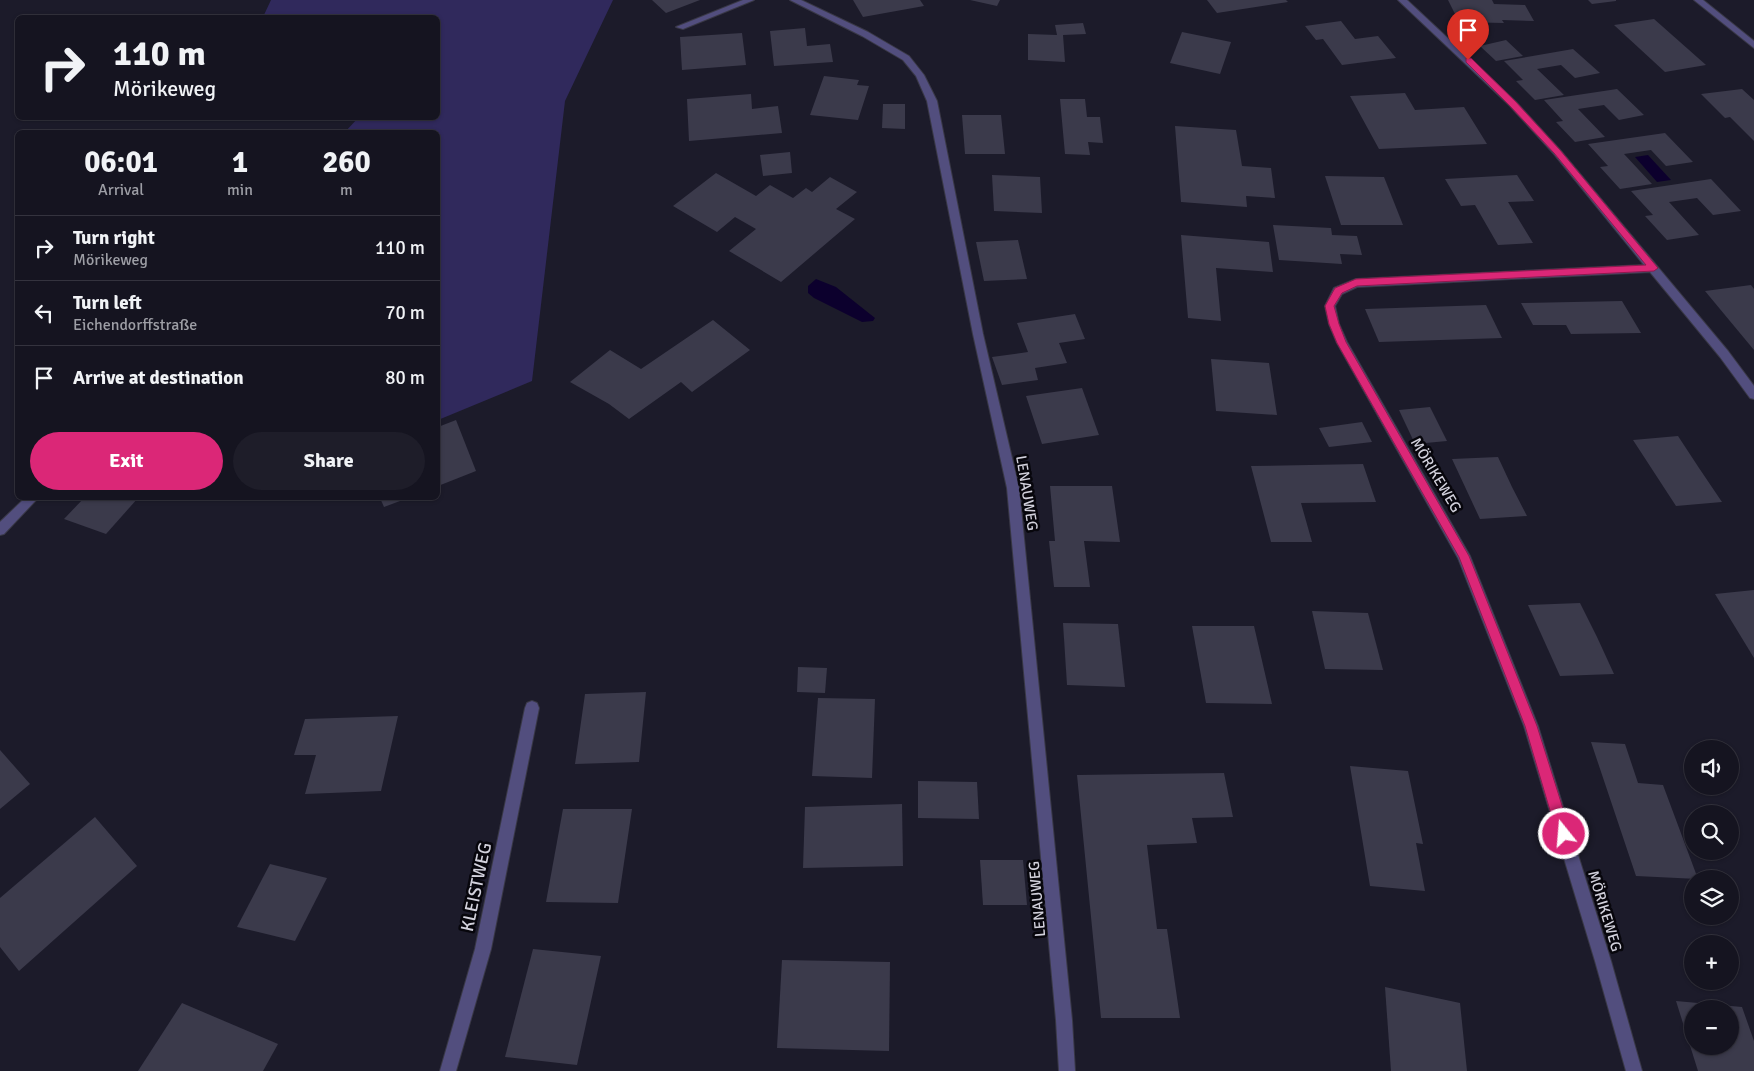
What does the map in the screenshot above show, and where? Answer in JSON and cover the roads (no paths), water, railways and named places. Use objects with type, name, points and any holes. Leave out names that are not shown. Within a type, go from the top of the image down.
[{"type":"street","points":[[680,27],[750,0]]},
{"type":"street","name":"LENAUWEG","points":[[794,0],[865,34],[906,58],[920,75],[932,101],[978,334],[1013,488],[1062,991],[1067,1071]]},
{"type":"street","points":[[1402,0],[1513,104],[1557,152],[1724,354],[1754,395]]},
{"type":"street","points":[[1698,0],[1754,45]]},
{"type":"street","name":"MÖRIKEWEG","points":[[1634,1071],[1603,961],[1531,726],[1464,556],[1342,343],[1334,324],[1330,306],[1338,291],[1356,282],[1654,268]]},
{"type":"street","points":[[0,530],[30,500]]},
{"type":"street","name":"KLEISTWEG","points":[[448,1071],[483,949],[532,708]]}]
